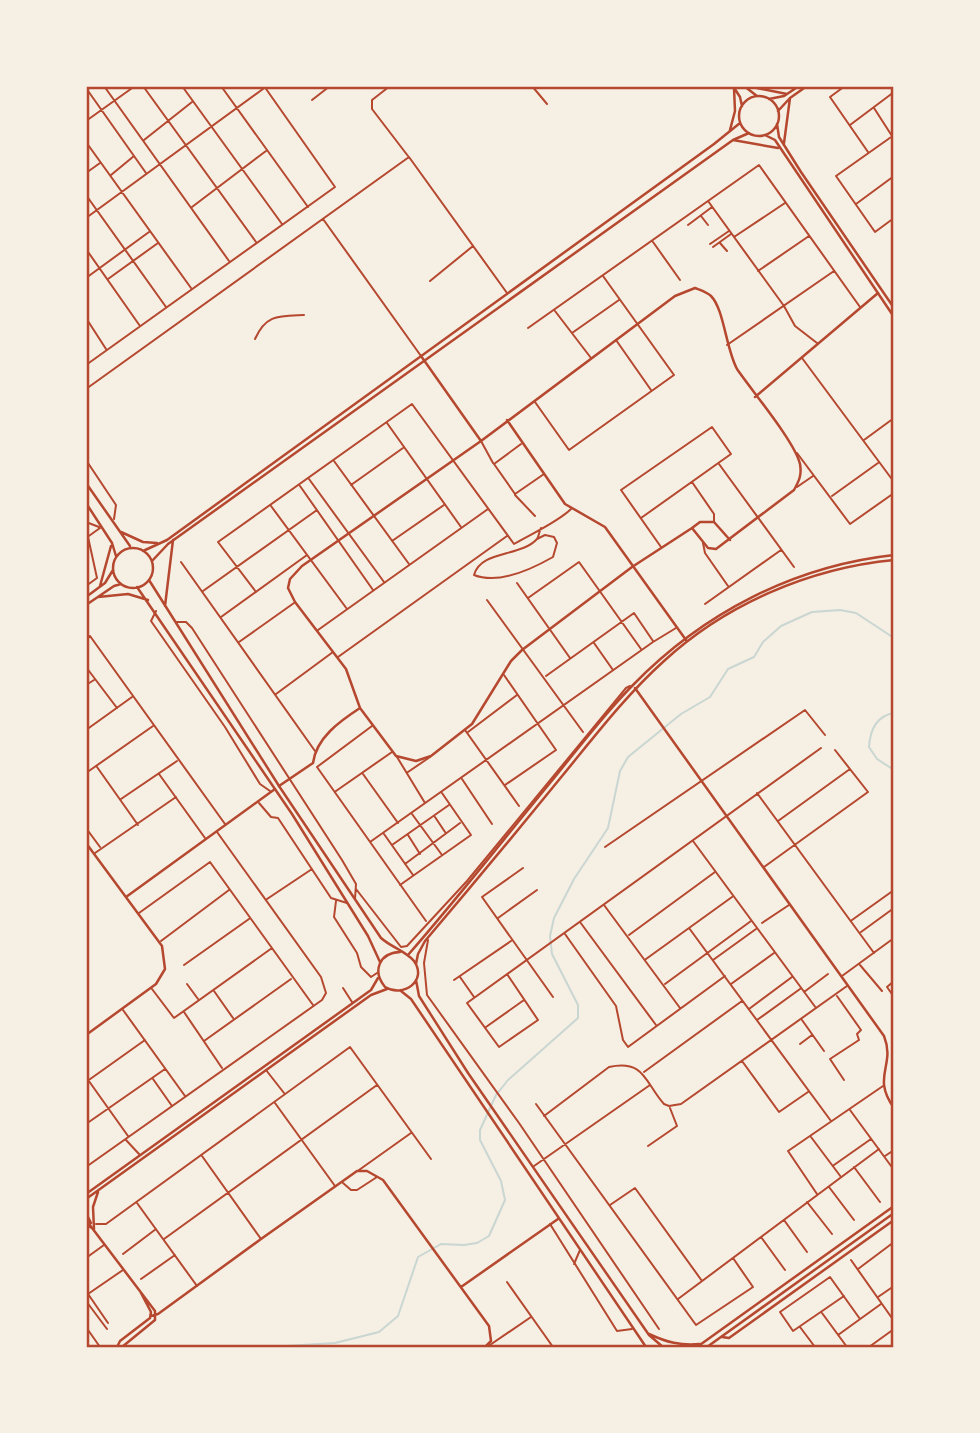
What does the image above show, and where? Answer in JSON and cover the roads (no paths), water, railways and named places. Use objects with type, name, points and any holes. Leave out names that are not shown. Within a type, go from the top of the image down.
[{"type":"main road","points":[[745,86],[789,96]]},
{"type":"main road","points":[[745,86],[757,96],[769,99],[789,96],[807,86]]},
{"type":"main road","points":[[799,86],[778,111],[779,137],[894,307]]},
{"type":"main road","points":[[143,551],[161,543],[730,133],[740,122],[742,106],[734,87]]},
{"type":"main road","points":[[730,133],[735,111],[734,87]]},
{"type":"main road","points":[[742,106],[757,96]]},
{"type":"main road","points":[[784,144],[789,96]]},
{"type":"main road","points":[[769,99],[778,111]]},
{"type":"main road","points":[[740,122],[748,133],[765,135],[775,140],[894,317]]},
{"type":"main road","points":[[765,135],[777,124]]},
{"type":"main road","points":[[152,561],[173,540],[733,140],[748,133]]},
{"type":"main road","points":[[733,140],[780,148]]},
{"type":"main road","points":[[692,527],[708,548],[716,549],[730,540],[794,490],[800,473],[795,450],[737,369],[727,345],[719,307],[710,294],[695,288],[675,296],[481,440],[312,559],[290,579],[288,588],[295,602],[346,669],[360,708],[396,756],[416,761],[430,757],[466,731],[482,710],[511,661],[523,649],[632,568],[692,527],[700,522],[714,522],[730,540]]},
{"type":"main road","points":[[755,397],[878,293]]},
{"type":"main road","points":[[421,356],[481,440]]},
{"type":"main road","points":[[507,420],[565,504],[605,527],[686,640]]},
{"type":"main road","points":[[86,483],[131,548],[143,551],[152,561],[153,570],[149,580],[138,587]]},
{"type":"main road","points":[[86,503],[112,544],[116,556],[113,570],[105,583],[86,597]]},
{"type":"main road","points":[[118,531],[143,542],[161,543]]},
{"type":"main road","points":[[165,606],[173,540]]},
{"type":"main road","points":[[100,586],[112,544]]},
{"type":"main road","points":[[116,556],[131,548]]},
{"type":"main road","points":[[408,955],[634,686],[686,640],[783,586],[820,574],[894,557]]},
{"type":"main road","points":[[113,570],[121,584]]},
{"type":"main road","points":[[149,580],[279,786],[382,938],[408,955],[416,964]]},
{"type":"main road","points":[[86,605],[121,584],[138,587],[348,903],[380,961],[378,976],[371,990],[140,1155],[86,1199]]},
{"type":"main road","points":[[98,597],[122,594],[148,600]]},
{"type":"main road","points":[[634,686],[884,1036],[887,1055],[883,1086],[894,1108]]},
{"type":"main road","points":[[634,686],[428,939],[418,954],[416,980],[419,996],[486,1099],[648,1333],[663,1347]]},
{"type":"main road","points":[[279,786],[313,763],[315,751],[338,722],[360,708]]},
{"type":"main road","points":[[126,897],[273,790]]},
{"type":"main road","points":[[86,843],[159,942],[165,969],[161,978],[151,988],[86,1035]]},
{"type":"main road","points":[[380,961],[388,954],[400,952]]},
{"type":"main road","points":[[378,976],[387,989]]},
{"type":"main road","points":[[86,1194],[371,995],[387,989],[407,989],[416,980]]},
{"type":"main road","points":[[401,991],[411,999],[643,1347]]},
{"type":"main road","points":[[116,1347],[153,1316],[336,1186],[358,1171],[368,1171],[378,1177],[489,1326],[491,1341],[485,1347]]},
{"type":"main road","points":[[86,1188],[97,1188]]},
{"type":"main road","points":[[94,1227],[93,1207],[97,1188]]},
{"type":"main road","points":[[697,1347],[894,1206]]},
{"type":"main road","points":[[86,1213],[141,1293],[153,1316],[152,1323],[122,1347],[116,1347]]},
{"type":"main road","points":[[707,1347],[894,1213]]},
{"type":"main road","points":[[461,1287],[559,1218]]},
{"type":"main road","points":[[86,1220],[94,1227]]},
{"type":"main road","points":[[721,1337],[729,1338],[894,1220]]},
{"type":"main road","points":[[86,1225],[94,1227]]},
{"type":"main road","points":[[648,1333],[663,1341],[686,1346],[703,1343]]},
{"type":"street","points":[[104,86],[230,262]]},
{"type":"street","points":[[86,121],[135,86]]},
{"type":"street","points":[[144,86],[257,243]]},
{"type":"street","points":[[182,86],[283,225]]},
{"type":"street","points":[[222,86],[308,207]]},
{"type":"street","points":[[312,100],[330,86]]},
{"type":"street","points":[[390,86],[372,100],[372,109],[507,293]]},
{"type":"street","points":[[533,86],[547,104]]},
{"type":"street","points":[[845,86],[830,97],[869,153]]},
{"type":"street","points":[[86,218],[264,87],[335,187],[86,365]]},
{"type":"street","points":[[86,88],[147,173]]},
{"type":"street","points":[[850,125],[894,92]]},
{"type":"street","points":[[143,140],[192,102]]},
{"type":"street","points":[[873,108],[893,136],[836,176],[875,232],[894,218]]},
{"type":"street","points":[[86,142],[192,289]]},
{"type":"street","points":[[191,207],[268,150]]},
{"type":"street","points":[[110,176],[134,156]]},
{"type":"street","points":[[86,389],[409,157]]},
{"type":"street","points":[[86,173],[101,163]]},
{"type":"street","points":[[528,328],[759,165],[861,308]]},
{"type":"street","points":[[856,204],[894,176]]},
{"type":"street","points":[[86,195],[166,307]]},
{"type":"street","points":[[708,201],[784,306],[795,326],[817,344]]},
{"type":"street","points":[[734,237],[786,202]]},
{"type":"street","points":[[688,225],[713,206]]},
{"type":"street","points":[[701,216],[708,225]]},
{"type":"street","points":[[322,219],[421,356]]},
{"type":"street","points":[[86,277],[150,231]]},
{"type":"street","points":[[710,244],[731,232]]},
{"type":"street","points":[[713,247],[731,232]]},
{"type":"street","points":[[714,234],[717,239]]},
{"type":"street","points":[[758,271],[809,236]]},
{"type":"street","points":[[652,241],[680,280]]},
{"type":"street","points":[[720,242],[727,251]]},
{"type":"street","points":[[107,280],[159,243]]},
{"type":"street","points":[[430,281],[474,246]]},
{"type":"street","points":[[86,250],[140,326]]},
{"type":"street","points":[[727,345],[834,271]]},
{"type":"street","points":[[534,401],[569,450],[674,375],[603,276]]},
{"type":"street","points":[[571,333],[619,299]]},
{"type":"street","points":[[554,310],[591,358]]},
{"type":"street","points":[[255,339],[263,323],[273,318],[304,315]]},
{"type":"street","points":[[86,318],[107,350]]},
{"type":"street","points":[[615,340],[651,391]]},
{"type":"street","points":[[802,357],[894,482]]},
{"type":"street","points":[[256,592],[218,542],[412,404],[514,544],[563,517],[572,508]]},
{"type":"street","points":[[863,441],[894,418]]},
{"type":"street","points":[[386,422],[461,528]]},
{"type":"street","points":[[641,518],[732,454],[712,427],[621,490],[662,548]]},
{"type":"street","points":[[481,440],[515,494],[535,516]]},
{"type":"street","points":[[494,464],[522,444]]},
{"type":"street","points":[[351,485],[404,447]]},
{"type":"street","points":[[795,450],[850,524],[894,493]]},
{"type":"street","points":[[86,460],[117,505],[113,524]]},
{"type":"street","points":[[333,460],[409,565]]},
{"type":"street","points":[[830,498],[879,462]]},
{"type":"street","points":[[719,463],[794,567]]},
{"type":"street","points":[[515,494],[544,474]]},
{"type":"street","points":[[794,490],[814,475]]},
{"type":"street","points":[[309,478],[385,583]]},
{"type":"street","points":[[692,482],[714,514],[714,522]]},
{"type":"street","points":[[299,485],[373,591]]},
{"type":"street","points":[[270,505],[347,609]]},
{"type":"street","points":[[392,541],[445,505]]},
{"type":"street","points":[[317,631],[488,509]]},
{"type":"street","points":[[202,592],[317,510]]},
{"type":"street","points":[[86,522],[100,528]]},
{"type":"street","points":[[537,539],[554,537],[557,542],[553,556],[533,569],[495,578],[474,575],[480,565],[537,539],[541,527]]},
{"type":"street","points":[[86,586],[97,578],[87,537],[100,528]]},
{"type":"street","points":[[337,657],[508,536]]},
{"type":"street","points":[[703,543],[705,553],[728,587]]},
{"type":"street","points":[[705,604],[781,550]]},
{"type":"street","points":[[220,617],[308,555]]},
{"type":"street","points":[[181,562],[315,751]]},
{"type":"street","points":[[528,598],[579,562],[642,650]]},
{"type":"street","points":[[517,583],[570,659]]},
{"type":"street","points":[[487,600],[583,732]]},
{"type":"street","points":[[238,642],[295,602]]},
{"type":"street","points":[[156,611],[150,621],[223,724],[260,784],[273,790]]},
{"type":"street","points":[[545,677],[634,614],[653,642]]},
{"type":"street","points":[[175,622],[187,622],[192,628],[342,860],[356,884],[355,899]]},
{"type":"street","points":[[370,842],[653,642],[677,628]]},
{"type":"street","points":[[86,640],[90,636],[225,825]]},
{"type":"street","points":[[593,643],[614,670]]},
{"type":"street","points":[[275,695],[333,652]]},
{"type":"street","points":[[86,667],[117,708]]},
{"type":"street","points":[[503,674],[556,750],[505,785]]},
{"type":"street","points":[[86,685],[95,679]]},
{"type":"street","points":[[356,890],[401,947],[407,946],[467,881],[626,688],[634,686]]},
{"type":"street","points":[[517,695],[466,731],[519,806]]},
{"type":"street","points":[[86,730],[133,696]]},
{"type":"street","points":[[606,846],[805,710],[825,735]]},
{"type":"street","points":[[317,767],[373,725]]},
{"type":"street","points":[[86,773],[153,726]]},
{"type":"street","points":[[506,974],[538,1020],[499,1047],[467,1003],[506,974],[557,939],[726,815],[821,748]]},
{"type":"street","points":[[764,868],[868,792],[835,750]]},
{"type":"street","points":[[335,792],[393,751]]},
{"type":"street","points":[[396,756],[426,803]]},
{"type":"street","points":[[407,773],[430,757]]},
{"type":"street","points":[[121,800],[178,760]]},
{"type":"street","points":[[313,763],[426,920]]},
{"type":"street","points":[[96,766],[138,825]]},
{"type":"street","points":[[778,821],[850,768]]},
{"type":"street","points":[[362,773],[398,823]]},
{"type":"street","points":[[159,774],[206,839]]},
{"type":"street","points":[[462,778],[492,824]]},
{"type":"street","points":[[400,885],[471,835],[442,792]]},
{"type":"street","points":[[757,793],[874,953]]},
{"type":"street","points":[[95,853],[176,797]]},
{"type":"street","points":[[258,802],[271,817],[278,818],[331,898],[348,903]]},
{"type":"street","points":[[392,845],[450,804]]},
{"type":"street","points":[[412,813],[442,856]]},
{"type":"street","points":[[434,816],[446,834]]},
{"type":"street","points":[[405,864],[462,822]]},
{"type":"street","points":[[86,828],[100,849]]},
{"type":"street","points":[[86,1165],[314,1006],[326,993],[321,977],[216,832]]},
{"type":"street","points":[[384,833],[413,876]]},
{"type":"street","points":[[407,834],[420,853]]},
{"type":"street","points":[[692,840],[816,1008]]},
{"type":"street","points":[[138,914],[210,862],[314,1006]]},
{"type":"street","points":[[266,900],[313,868]]},
{"type":"street","points":[[523,868],[482,897],[553,998]]},
{"type":"street","points":[[627,936],[716,871]]},
{"type":"street","points":[[159,942],[230,890]]},
{"type":"street","points":[[497,918],[537,890]]},
{"type":"street","points":[[851,921],[894,890]]},
{"type":"street","points":[[645,960],[733,896]]},
{"type":"street","points":[[336,900],[334,917],[357,953],[361,967],[371,977],[378,976]]},
{"type":"street","points":[[604,904],[680,1008]]},
{"type":"street","points":[[762,923],[789,905]]},
{"type":"street","points":[[859,933],[894,908]]},
{"type":"street","points":[[184,965],[251,918]]},
{"type":"street","points":[[663,985],[752,921]]},
{"type":"street","points":[[580,922],[656,1026]]},
{"type":"street","points":[[689,928],[831,1121]]},
{"type":"street","points":[[713,960],[757,928]]},
{"type":"street","points":[[564,933],[616,1006],[623,1040],[628,1046],[725,976]]},
{"type":"street","points":[[841,977],[894,938]]},
{"type":"street","points":[[428,939],[424,963],[427,995],[659,1329]]},
{"type":"street","points":[[454,980],[513,940]]},
{"type":"street","points":[[151,988],[174,1018],[272,948]]},
{"type":"street","points":[[730,984],[775,952]]},
{"type":"street","points":[[860,964],[882,990]]},
{"type":"street","points":[[804,992],[828,974]]},
{"type":"street","points":[[460,976],[474,998]]},
{"type":"street","points":[[749,1009],[793,977]]},
{"type":"street","points":[[204,1041],[293,978]]},
{"type":"street","points":[[894,981],[887,987],[894,997]]},
{"type":"street","points":[[187,984],[199,1000]]},
{"type":"street","points":[[669,1106],[681,1104],[848,986]]},
{"type":"street","points":[[342,988],[353,1003]]},
{"type":"street","points":[[757,1020],[801,988]]},
{"type":"street","points":[[214,990],[234,1020]]},
{"type":"street","points":[[836,994],[861,1030],[857,1034],[859,1040],[830,1059],[844,1080]]},
{"type":"street","points":[[485,1028],[525,1000]]},
{"type":"street","points":[[644,1072],[743,1000]]},
{"type":"street","points":[[122,1009],[185,1097]]},
{"type":"street","points":[[183,1012],[223,1070]]},
{"type":"street","points":[[801,1019],[824,1051]]},
{"type":"street","points":[[800,1044],[813,1035]]},
{"type":"street","points":[[129,1136],[87,1080],[145,1040]]},
{"type":"street","points":[[94,1227],[106,1224],[350,1047],[431,1159]]},
{"type":"street","points":[[887,1055],[894,1054]]},
{"type":"street","points":[[741,1060],[779,1112],[809,1091]]},
{"type":"street","points":[[544,1116],[609,1067],[628,1066],[644,1072],[660,1099],[669,1106],[677,1126],[648,1146]]},
{"type":"street","points":[[86,1124],[165,1069]]},
{"type":"street","points":[[266,1070],[285,1094]]},
{"type":"street","points":[[153,1078],[172,1106]]},
{"type":"street","points":[[533,1167],[650,1084]]},
{"type":"street","points":[[164,1240],[378,1085]]},
{"type":"street","points":[[818,1195],[788,1151],[883,1086]]},
{"type":"street","points":[[274,1102],[336,1186]]},
{"type":"street","points":[[536,1104],[696,1325],[753,1287],[733,1258]]},
{"type":"street","points":[[849,1109],[894,1170]]},
{"type":"street","points":[[358,1171],[412,1132]]},
{"type":"street","points":[[810,1136],[841,1177]]},
{"type":"street","points":[[125,1139],[140,1155]]},
{"type":"street","points":[[833,1166],[871,1139]]},
{"type":"street","points":[[677,1300],[879,1149]]},
{"type":"street","points":[[884,1157],[894,1150]]},
{"type":"street","points":[[201,1155],[261,1239]]},
{"type":"street","points":[[854,1167],[880,1202]]},
{"type":"street","points":[[342,1182],[351,1189],[357,1189],[378,1177]]},
{"type":"street","points":[[829,1186],[854,1220]]},
{"type":"street","points":[[610,1206],[635,1188],[702,1281]]},
{"type":"street","points":[[136,1202],[197,1286]]},
{"type":"street","points":[[807,1202],[832,1234]]},
{"type":"street","points":[[783,1220],[807,1252]]},
{"type":"street","points":[[550,1224],[617,1331],[633,1329]]},
{"type":"street","points":[[123,1254],[157,1229]]},
{"type":"street","points":[[761,1237],[785,1270]]},
{"type":"street","points":[[857,1269],[894,1242]]},
{"type":"street","points":[[86,1258],[105,1244]]},
{"type":"street","points":[[574,1265],[580,1249]]},
{"type":"street","points":[[141,1279],[175,1255]]},
{"type":"street","points":[[851,1260],[894,1321]]},
{"type":"street","points":[[88,1294],[124,1270]]},
{"type":"street","points":[[844,1296],[793,1331],[780,1312],[830,1277],[844,1296],[860,1319]]},
{"type":"street","points":[[507,1282],[553,1347]]},
{"type":"street","points":[[878,1298],[894,1286]]},
{"type":"street","points":[[86,1291],[108,1322]]},
{"type":"street","points":[[86,1301],[107,1329]]},
{"type":"street","points":[[838,1335],[882,1304]]},
{"type":"street","points":[[821,1312],[847,1347]]},
{"type":"street","points":[[485,1347],[532,1317]]},
{"type":"street","points":[[800,1326],[815,1347]]},
{"type":"street","points":[[86,1327],[100,1347]]},
{"type":"street","points":[[869,1347],[894,1329]]},
{"type":"waterway","points":[[269,1347],[335,1343],[379,1332],[398,1316],[418,1257],[441,1244],[477,1243],[489,1236],[505,1200],[501,1181],[480,1140],[480,1130],[496,1095],[508,1080],[578,1018],[578,1005],[552,954],[550,936],[554,918],[574,879],[608,828],[620,771],[628,757],[681,714],[710,697],[728,669],[754,657],[763,642],[781,626],[812,612],[840,610],[856,613],[894,638]]},
{"type":"waterway","points":[[894,713],[883,717],[875,725],[869,747],[877,759],[894,770]]}]
